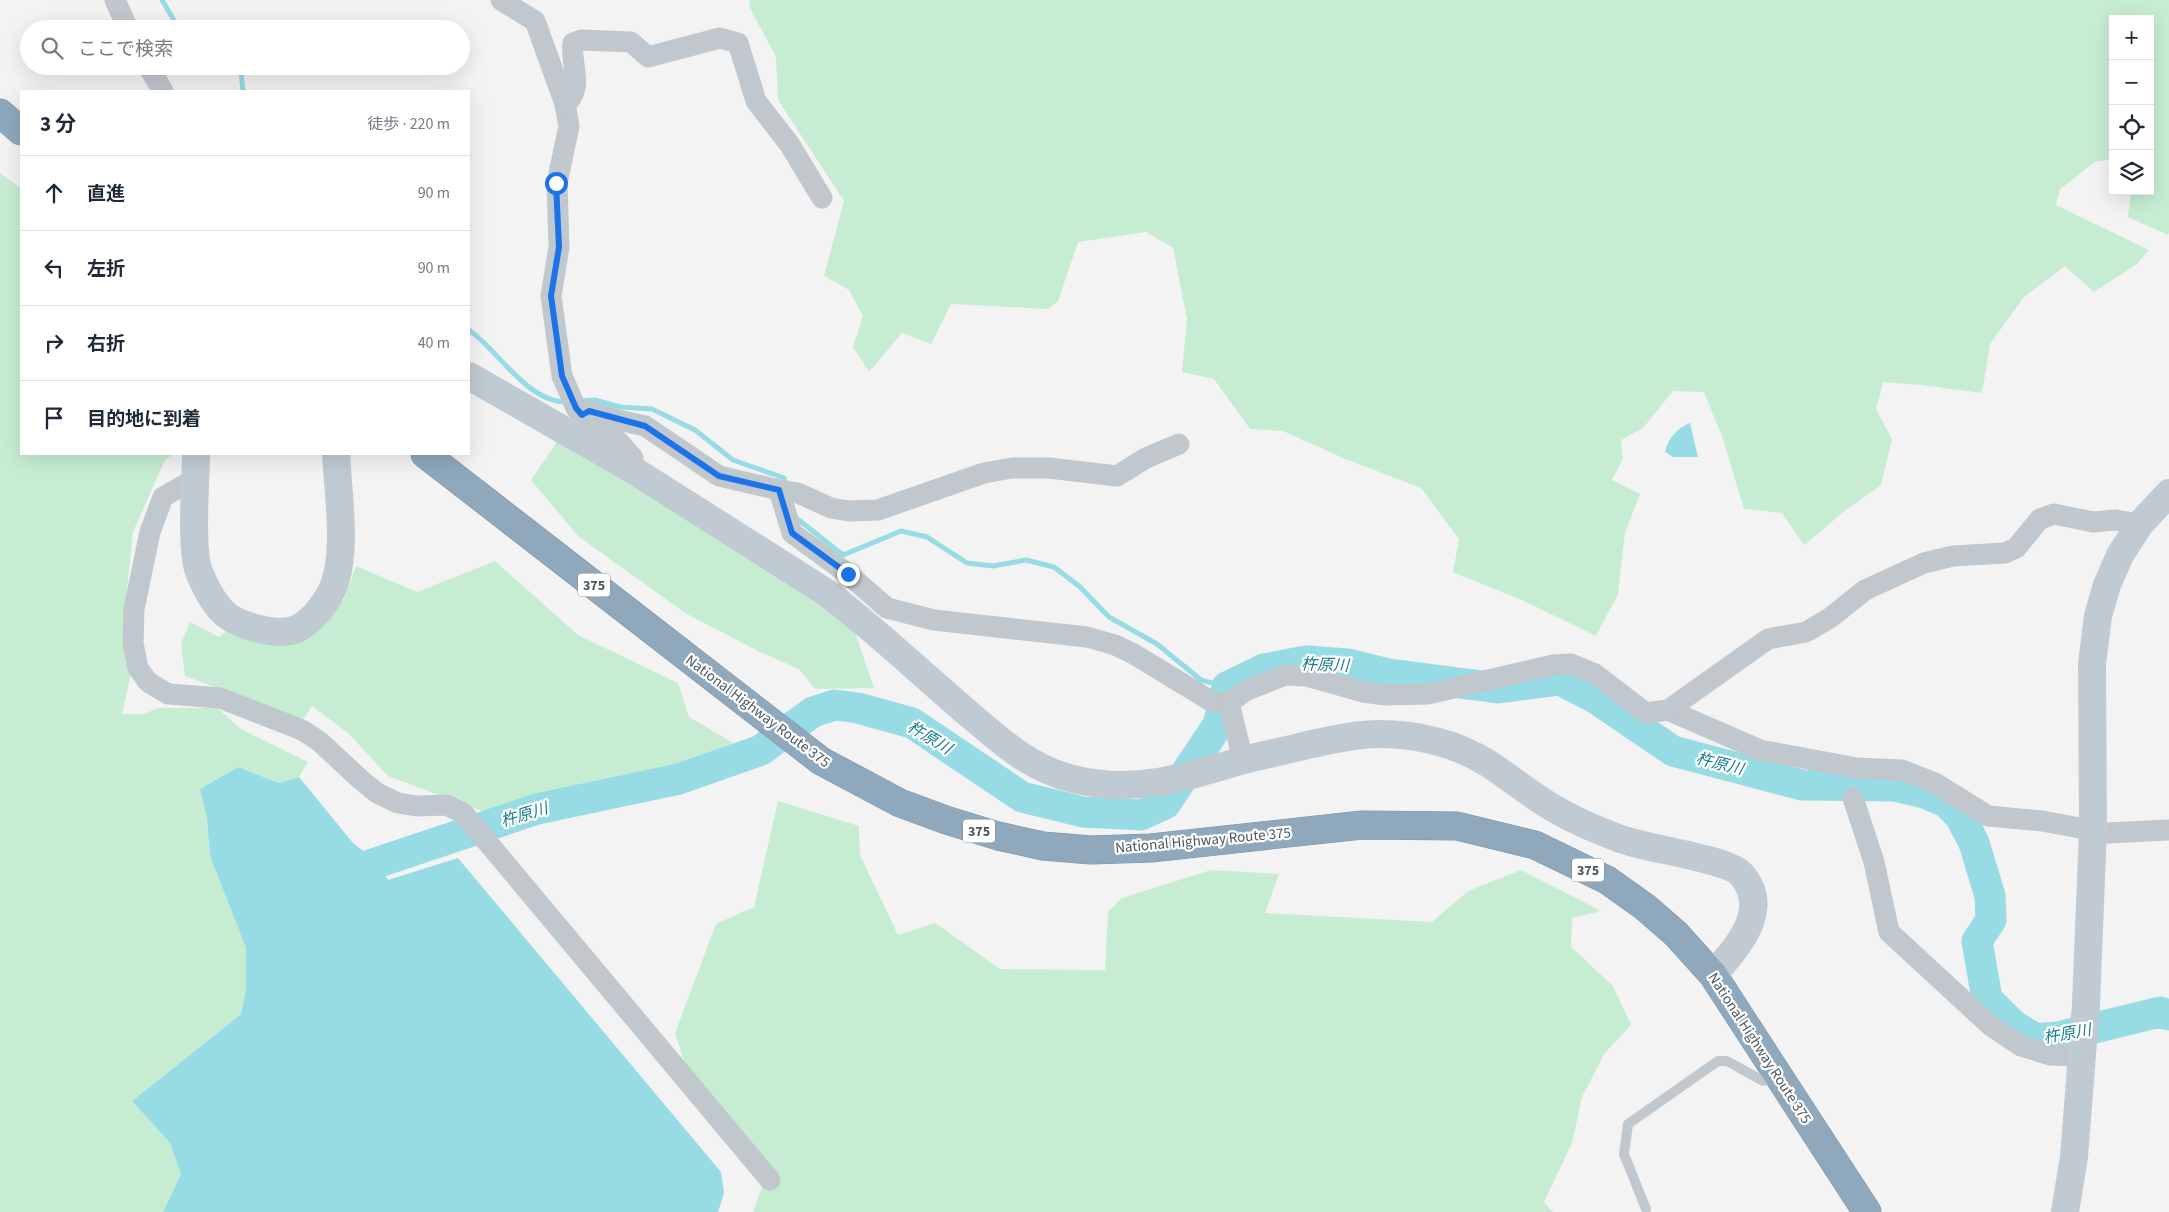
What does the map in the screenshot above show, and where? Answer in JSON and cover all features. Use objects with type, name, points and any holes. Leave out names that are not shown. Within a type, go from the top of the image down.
[{"type":"highway","points":[[0,113],[20,130]]},
{"type":"highway","name":"National Highway Route 375","points":[[426,455],[821,761],[900,803],[927,813],[998,836],[1044,846],[1091,850],[1151,848],[1362,824],[1457,826],[1535,845],[1607,880],[1645,906],[1713,974],[1867,1212]]},
{"type":"street","points":[[115,0],[124,20]]},
{"type":"street","points":[[501,0],[535,21],[565,104],[569,126],[556,183],[559,247],[551,296],[562,376],[575,406],[588,424],[619,442],[633,458],[630,468]]},
{"type":"street","points":[[565,104],[572,99],[577,80],[572,53],[573,44],[581,40],[631,42],[648,57],[720,38],[738,43],[756,101],[790,145],[822,198]]},
{"type":"street","points":[[153,75],[162,90]]},
{"type":"street","points":[[470,377],[630,468],[824,591],[855,613],[1013,752],[1046,771],[1072,779],[1103,785],[1146,785],[1183,779],[1244,760],[1350,736],[1381,734],[1414,737],[1454,746],[1487,762],[1555,809],[1590,827],[1625,841],[1722,863],[1742,874],[1751,892],[1753,914],[1743,939],[1713,974]]},
{"type":"street","points":[[575,406],[645,426],[719,476],[788,492],[849,512],[878,510],[984,473],[1012,468],[1049,468],[1117,476],[1146,458],[1179,444]]},
{"type":"street","points":[[196,455],[195,543],[199,570],[208,590],[222,612],[246,625],[272,632],[296,629],[321,609],[332,590],[341,551],[336,455]]},
{"type":"street","points":[[196,485],[184,485],[163,497],[150,532],[134,609],[134,644],[138,668],[148,682],[168,694],[220,698],[302,730],[319,741],[377,792],[398,802],[417,806],[446,805],[463,813],[770,1180]]},
{"type":"street","points":[[788,492],[792,533],[848,574],[887,608],[934,620],[1087,637],[1115,645],[1132,653],[1211,701],[1229,703],[1245,691],[1285,675],[1306,676],[1363,692],[1385,695],[1428,694],[1553,665],[1571,664],[1594,674],[1646,713],[1668,710],[1768,639],[1806,632],[1830,618],[1865,590],[1924,563],[1952,556],[2005,553],[2016,548],[2040,519],[2054,514],[2094,522],[2116,520],[2140,524]]},
{"type":"street","points":[[2065,1212],[2074,1157],[2086,1004],[2093,829],[2092,664],[2098,616],[2114,570],[2140,524],[2169,493]]},
{"type":"street","points":[[1229,703],[1244,760]]},
{"type":"street","points":[[1668,710],[1760,750],[1857,768],[1902,770],[1935,783],[1988,816],[2042,821],[2107,833],[2169,830]]},
{"type":"street","points":[[1853,798],[1874,862],[1889,932],[1991,1026],[2021,1046],[2050,1055],[2082,1052]]},
{"type":"lane","points":[[1646,1209],[1624,1154],[1628,1124],[1718,1061],[1727,1062],[1763,1081],[1778,1073]]},
{"type":"green space","points":[[749,0],[2169,0],[2169,232],[2168,235],[2128,217],[2131,195],[2154,195],[2154,15],[2109,15],[2109,160],[2095,162],[2060,189],[2056,205],[2149,250],[2137,264],[2094,292],[2065,266],[2024,297],[1990,344],[1982,393],[1883,382],[1876,409],[1892,439],[1881,485],[1846,510],[1804,545],[1782,513],[1744,509],[1723,439],[1704,392],[1673,391],[1643,428],[1621,440],[1623,459],[1612,480],[1640,494],[1625,533],[1618,594],[1596,636],[1524,601],[1453,572],[1459,539],[1421,488],[1343,458],[1283,431],[1250,429],[1214,379],[1182,372],[1187,319],[1173,248],[1146,232],[1078,242],[1058,301],[1048,309],[951,304],[931,344],[902,333],[869,372],[853,347],[863,316],[849,290],[824,276],[844,201],[778,100],[776,57],[750,8]]},
{"type":"green space","points":[[0,173],[20,187],[20,455],[172,455],[165,460],[133,532],[126,599],[131,674],[122,714],[144,714],[158,708],[217,708],[241,729],[308,762],[299,777],[279,783],[238,767],[200,789],[207,819],[210,856],[246,948],[246,989],[241,1014],[132,1101],[170,1143],[181,1174],[163,1212],[0,1212]]},
{"type":"green space","points":[[559,439],[802,588],[853,626],[874,688],[815,689],[799,669],[758,651],[685,613],[578,536],[531,480]]},
{"type":"green space","points":[[495,561],[578,635],[678,683],[689,717],[742,748],[670,770],[490,814],[388,776],[349,734],[312,706],[303,720],[185,676],[181,644],[190,622],[219,637],[231,627],[284,640],[325,625],[344,599],[356,566],[417,592]]},
{"type":"green space","points":[[778,801],[859,826],[860,855],[898,935],[935,923],[1000,969],[1105,970],[1108,912],[1122,898],[1211,870],[1279,874],[1265,913],[1432,922],[1468,891],[1521,870],[1601,911],[1572,918],[1571,947],[1613,986],[1631,1025],[1604,1054],[1582,1097],[1572,1143],[1544,1202],[1553,1212],[753,1212],[770,1165],[687,1070],[675,1033],[716,924],[754,907]]},
{"type":"water","points":[[1690,423],[1698,457],[1673,457],[1665,452],[1674,434]]},
{"type":"water","points":[[238,767],[279,783],[299,777],[353,843],[378,862],[388,880],[458,858],[721,1172],[724,1193],[718,1212],[163,1212],[181,1174],[170,1143],[132,1101],[241,1014],[246,989],[246,948],[210,856],[207,819],[200,789]]},
{"type":"waterway","points":[[162,0],[174,20]]},
{"type":"waterway","points":[[241,75],[243,90]]},
{"type":"waterway","points":[[470,331],[528,386],[554,401],[569,402]]},
{"type":"waterway","points":[[580,401],[595,400],[620,407],[652,409],[695,430],[733,460],[784,478],[786,485]]},
{"type":"waterway","points":[[795,517],[843,555],[901,531],[927,537],[967,563],[993,566],[1026,560],[1054,567],[1079,586],[1109,617],[1157,644],[1201,680],[1227,687]]},
{"type":"waterway","name":"杵原川","points":[[367,866],[537,809],[679,779],[761,750],[813,712],[835,705],[858,708],[912,723],[1022,797],[1083,812],[1141,815],[1165,804],[1218,725],[1227,687],[1264,669],[1306,661],[1348,664],[1389,674],[1498,688],[1560,680],[1595,698],[1673,751],[1802,785],[1894,786],[1924,793],[1946,802],[1960,816],[1974,843],[1990,896],[1991,920],[1977,941],[1987,999],[2013,1025],[2036,1039],[2058,1037],[2160,1012],[2169,1015]]},
{"type":"route","points":[[556,183],[559,247],[551,296],[562,376],[576,408],[582,415],[589,411],[645,426],[719,476],[779,490],[792,533],[848,574]]}]
